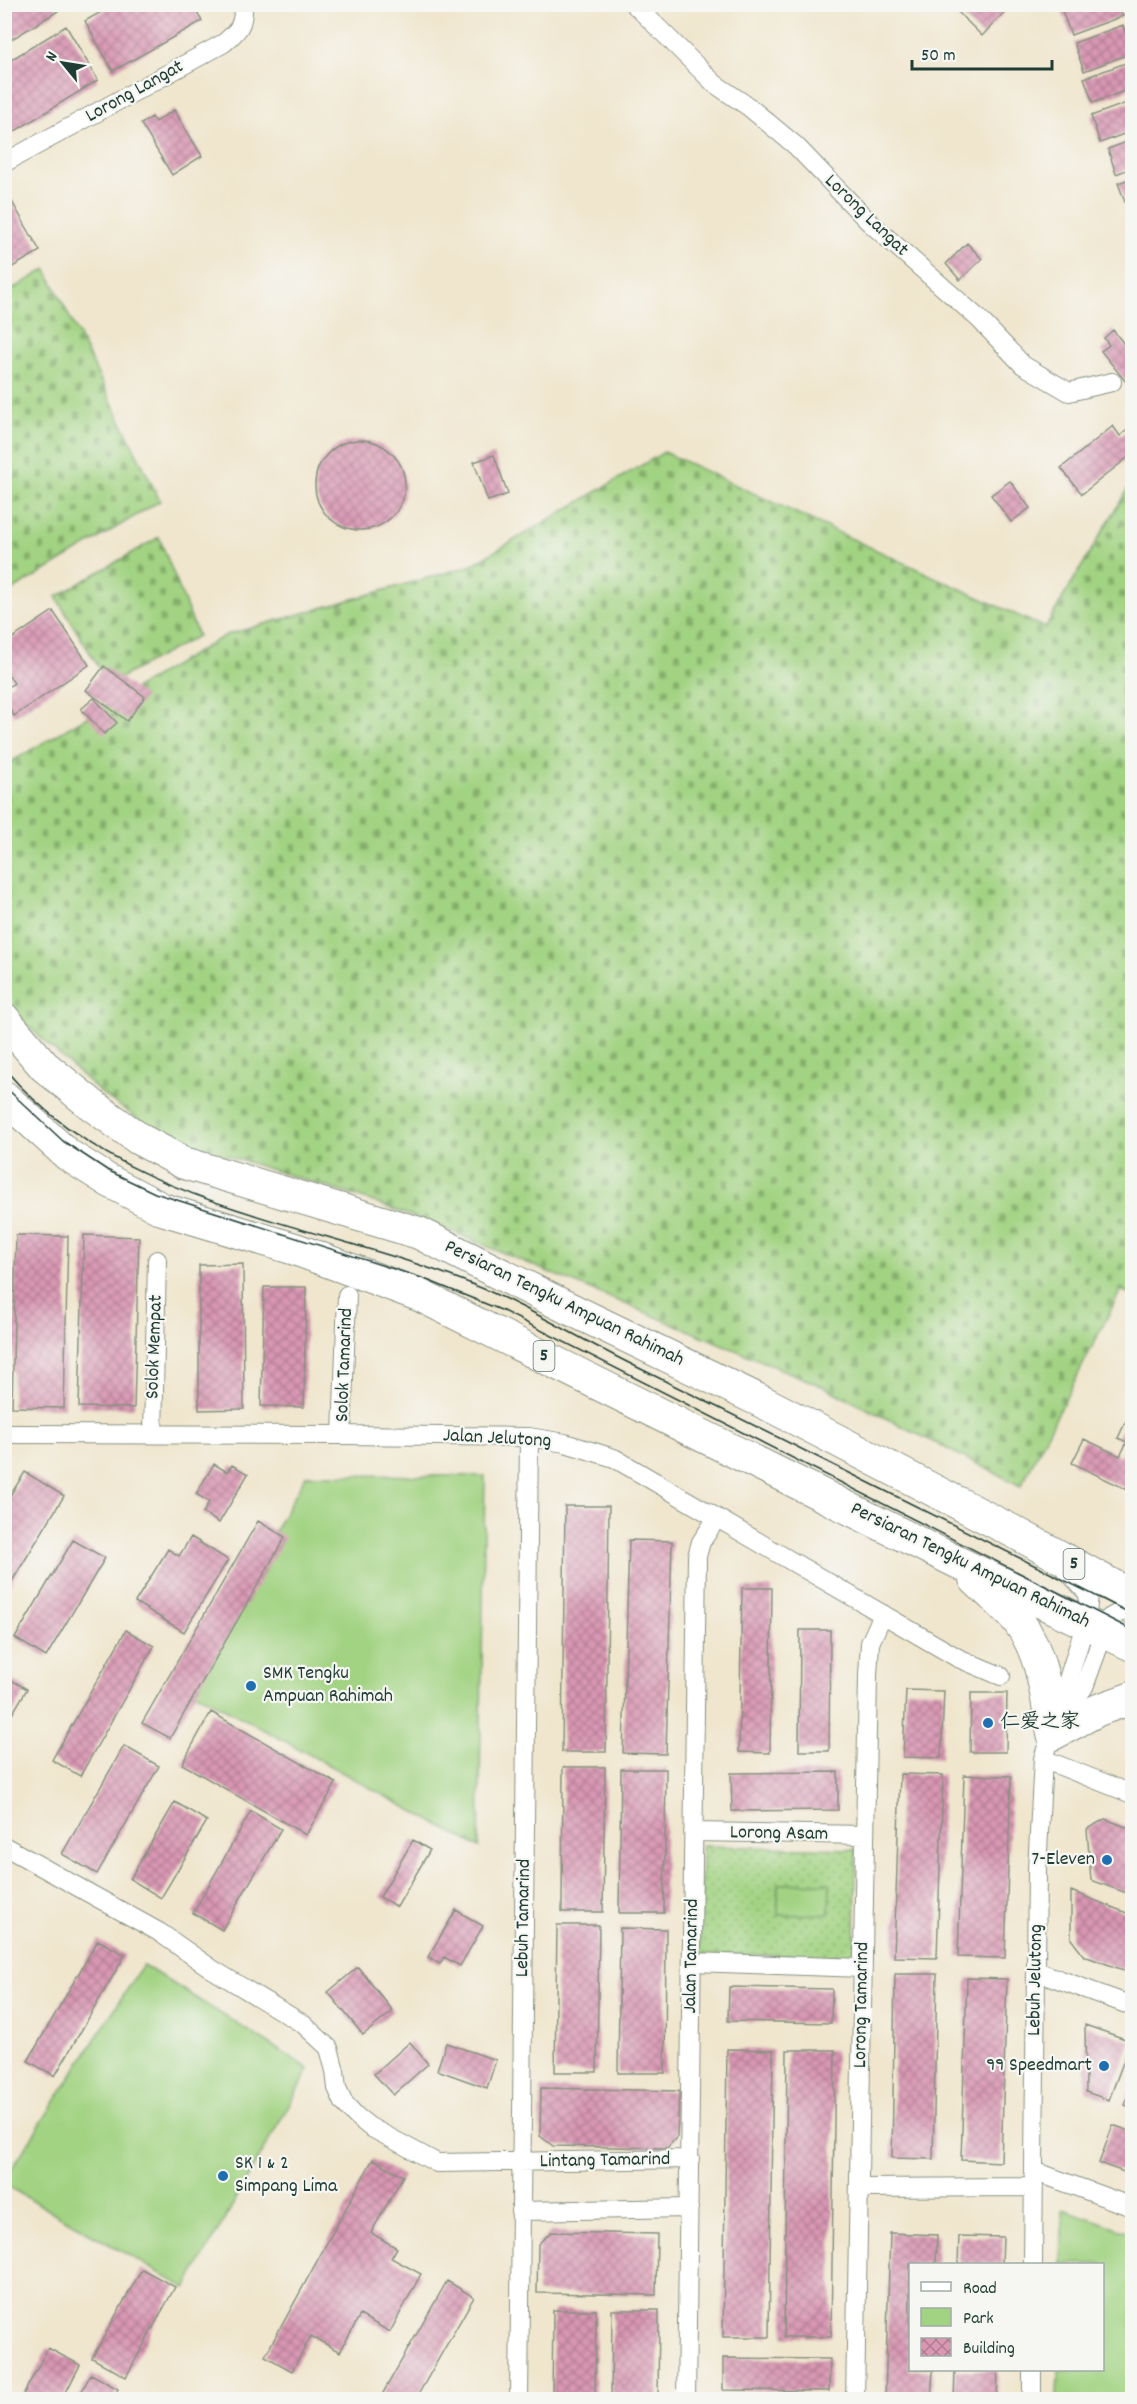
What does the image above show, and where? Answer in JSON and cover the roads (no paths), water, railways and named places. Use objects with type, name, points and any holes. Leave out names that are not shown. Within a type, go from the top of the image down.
[{"type":"highway","name":"Persiaran Tengku Ampuan Rahimah","points":[[4,1019],[44,1066],[92,1105],[139,1139],[184,1163],[419,1233],[769,1405],[1132,1596]]},
{"type":"highway","name":"Persiaran Tengku Ampuan Rahimah","points":[[4,1097],[68,1155],[109,1181],[162,1209],[295,1249],[419,1295],[957,1562],[1132,1645]]},
{"type":"highway","points":[[957,1562],[1017,1620],[1029,1638],[1041,1666],[1048,1747]]},
{"type":"highway","points":[[1048,1747],[1098,1710],[1132,1698]]},
{"type":"street","name":"Lorong Langat","points":[[4,163],[224,43],[237,32],[244,19],[243,4]]},
{"type":"street","name":"Lorong Langat","points":[[634,4],[715,84],[749,107],[796,146],[868,221],[979,319],[1023,365],[1069,392],[1112,382]]},
{"type":"street","name":"Solok Mempat","points":[[153,1434],[157,1260]]},
{"type":"street","name":"Solok Tamarind","points":[[342,1435],[347,1295]]},
{"type":"street","name":"Jalan Jelutong","points":[[4,1434],[528,1437],[565,1443],[614,1458],[958,1658],[1001,1676]]},
{"type":"street","name":"Lebuh Tamarind","points":[[519,2400],[528,1437]]},
{"type":"street","name":"Jalan Tamarind","points":[[687,2400],[697,1556],[701,1542],[717,1518]]},
{"type":"street","points":[[1047,1550],[1089,1595],[1095,1627],[1118,1613],[1132,1609]]},
{"type":"street","name":"Lorong Tamarind","points":[[855,2400],[870,1643],[883,1614]]},
{"type":"street","name":"Lebuh Jelutong","points":[[1033,2263],[1037,1870],[1048,1747],[1095,1627]]},
{"type":"street","points":[[1048,1747],[1132,1794]]},
{"type":"street","name":"Lorong Asam","points":[[693,1832],[865,1835]]},
{"type":"street","name":"Lintang Tamarind","points":[[4,1846],[159,1932],[212,1969],[303,2024],[329,2048],[337,2088],[344,2103],[370,2127],[437,2163],[690,2159]]},
{"type":"street","points":[[692,1962],[862,1968]]},
{"type":"street","points":[[1036,1971],[1132,2006]]},
{"type":"street","points":[[859,2188],[1034,2179],[1132,2206]]},
{"type":"street","points":[[520,2211],[689,2208]]},
{"type":"street","points":[[1032,2371],[1032,2400]]},
{"type":"tram line","points":[[4,1068],[54,1118],[111,1156],[173,1186],[239,1210],[440,1272],[504,1298],[627,1362],[1132,1614]]},
{"type":"tram line","points":[[4,1086],[63,1141],[107,1170],[155,1193],[422,1278],[501,1310],[1132,1630]]},
{"type":"place","name":"SMK Tengku Ampuan Rahimah","points":[[251,1686]]},
{"type":"place","name":"仁爱之家","points":[[988,1723]]},
{"type":"place","name":"7-Eleven","points":[[1107,1860]]},
{"type":"place","name":"99 Speedmart","points":[[1104,2066]]},
{"type":"place","name":"SK 1 & 2 Simpang Lima","points":[[223,2176]]}]
